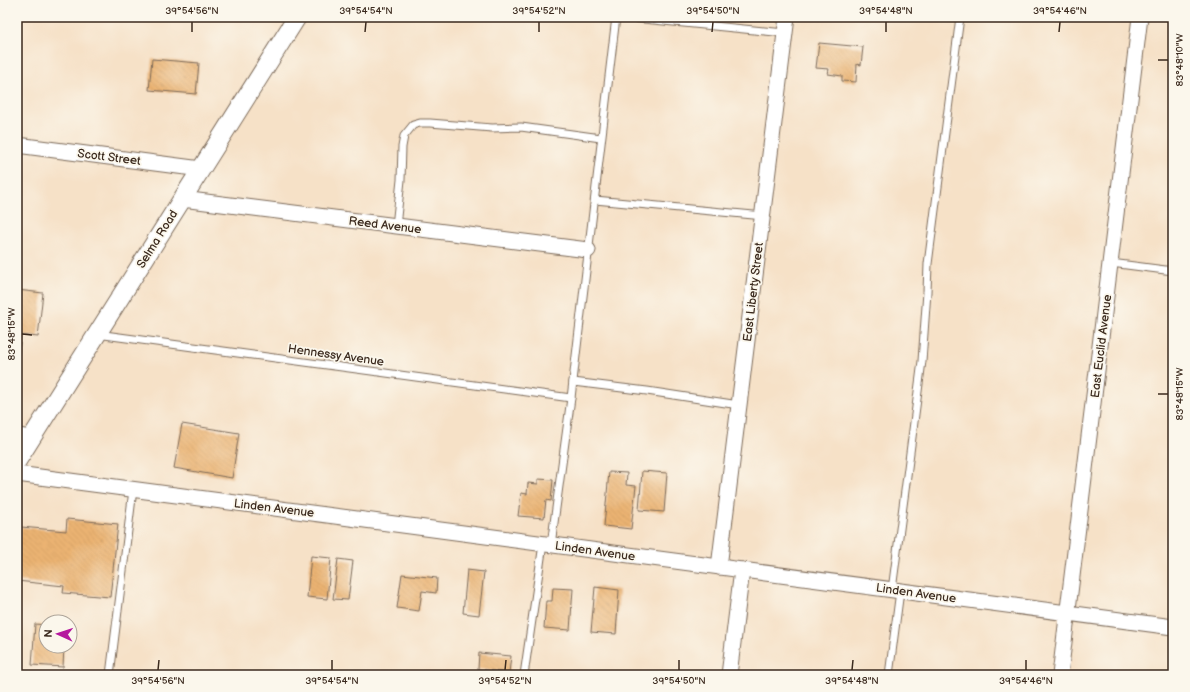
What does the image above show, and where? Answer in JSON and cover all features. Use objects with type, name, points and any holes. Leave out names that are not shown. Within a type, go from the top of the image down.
[{"type":"street","name":"Selma Road","points":[[17,461],[24,437],[97,334],[297,17]]},
{"type":"street","name":"East Liberty Street","points":[[719,567],[764,216],[787,17]]},
{"type":"street","name":"East Euclid Avenue","points":[[1060,675],[1140,17]]},
{"type":"street","name":"Scott Street","points":[[17,145],[201,169]]},
{"type":"street","name":"Reed Avenue","points":[[182,199],[588,250]]},
{"type":"street","name":"Linden Avenue","points":[[17,474],[1173,627]]},
{"type":"street","points":[[729,675],[742,570]]},
{"type":"lane","points":[[524,675],[571,398],[616,17]]},
{"type":"lane","points":[[622,17],[785,33]]},
{"type":"lane","points":[[889,675],[896,591],[922,361],[928,264],[960,17]]},
{"type":"lane","points":[[396,226],[401,180],[402,147],[404,136],[413,125],[425,123],[492,128],[521,127],[601,138]]},
{"type":"lane","points":[[595,200],[764,216]]},
{"type":"lane","points":[[1111,263],[1173,272]]},
{"type":"lane","name":"Hennessy Avenue","points":[[97,334],[571,398]]},
{"type":"lane","points":[[573,382],[739,404]]},
{"type":"lane","points":[[110,675],[133,490]]},
{"type":"building","points":[[819,43],[863,47],[861,65],[857,64],[856,82],[842,81],[842,76],[828,74],[829,69],[816,68]]},
{"type":"building","points":[[152,59],[199,63],[196,94],[149,90]]},
{"type":"building","points":[[17,290],[43,293],[38,337],[21,335],[18,360]]},
{"type":"building","points":[[182,424],[239,433],[232,478],[174,468]]},
{"type":"building","points":[[642,471],[667,473],[664,512],[639,510]]},
{"type":"building","points":[[609,472],[627,473],[626,485],[636,486],[631,529],[604,526]]},
{"type":"building","points":[[538,479],[553,480],[551,501],[546,500],[544,518],[518,516],[521,493],[527,494],[528,483],[538,484]]},
{"type":"building","points":[[67,519],[118,524],[110,597],[63,593],[64,586],[17,581],[17,541],[20,541],[21,527],[66,531]]},
{"type":"building","points":[[311,556],[331,558],[327,599],[307,597]]},
{"type":"building","points":[[338,559],[353,561],[348,600],[333,599]]},
{"type":"building","points":[[467,570],[484,572],[479,615],[463,613]]},
{"type":"building","points":[[402,574],[437,578],[436,593],[422,591],[419,611],[397,608]]},
{"type":"building","points":[[595,587],[619,590],[616,634],[591,632]]},
{"type":"building","points":[[553,588],[573,589],[570,630],[544,628],[546,601],[552,601]]},
{"type":"building","points":[[35,624],[38,624],[38,654],[64,654],[63,667],[32,665]]},
{"type":"building","points":[[479,653],[511,656],[509,673],[478,669]]}]
